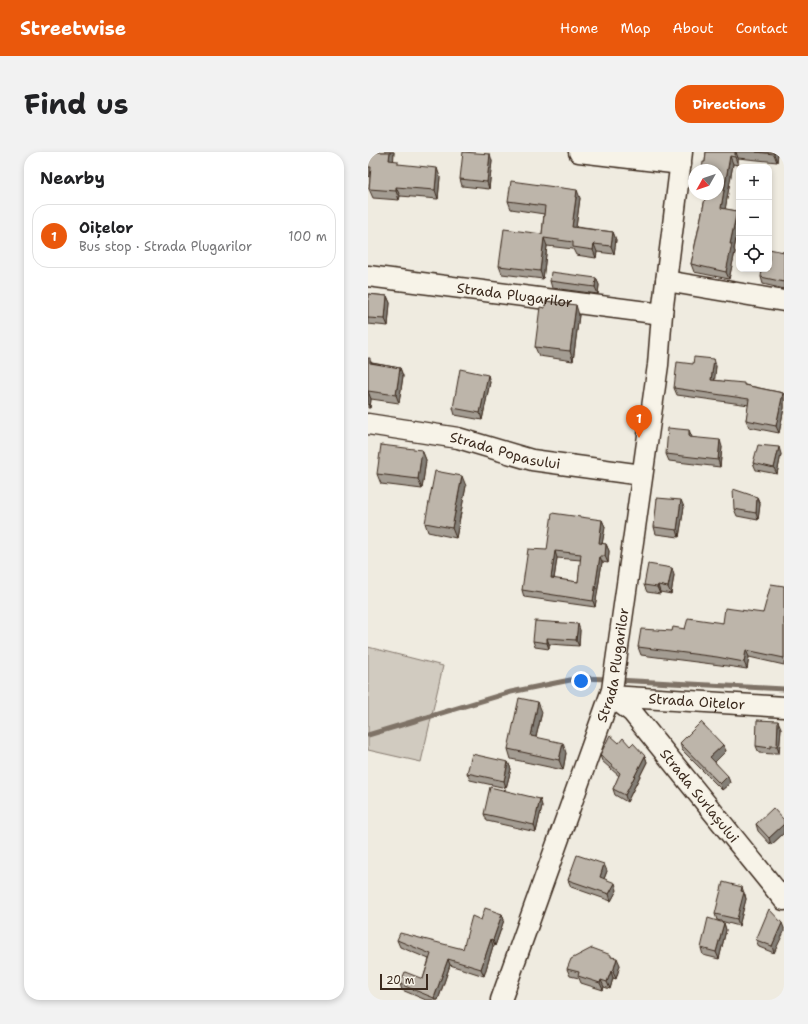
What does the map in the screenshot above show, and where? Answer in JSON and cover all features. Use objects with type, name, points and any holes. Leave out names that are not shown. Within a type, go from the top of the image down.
[{"type":"street","name":"Strada Plugarilor","points":[[501,1000],[612,693],[658,365],[662,314],[681,158],[579,152]]},
{"type":"street","name":"Strada Plugarilor","points":[[368,276],[662,314]]},
{"type":"street","points":[[666,281],[784,301]]},
{"type":"street","name":"Strada Popasului","points":[[368,424],[458,438],[532,460],[642,475]]},
{"type":"street","name":"Strada Oițelor","points":[[612,693],[784,707]]},
{"type":"street","name":"Strada Surlașului","points":[[612,693],[632,712],[784,900]]},
{"type":"shaded area","points":[[368,647],[443,666],[421,762],[368,750]]},
{"type":"building","points":[[368,152],[390,152],[389,160],[398,161],[398,164],[437,168],[435,190],[396,187],[396,191],[369,189],[371,167],[368,167]]},
{"type":"building","points":[[463,152],[490,154],[487,182],[460,179]]},
{"type":"building","points":[[706,152],[735,152],[735,157],[730,156],[724,191],[724,164],[703,164],[703,162],[705,162]]},
{"type":"building","points":[[756,152],[774,152],[774,154]]},
{"type":"building","points":[[511,181],[577,190],[572,227],[613,232],[611,246],[594,244],[593,250],[573,247],[573,242],[544,238],[540,271],[499,266],[504,229],[542,234],[545,206],[508,201]]},
{"type":"building","points":[[705,200],[722,200],[721,208],[736,211],[730,244],[732,244],[726,272],[691,264]]},
{"type":"building","points":[[772,250],[784,252],[784,282],[761,277],[762,272],[772,272]]},
{"type":"building","points":[[551,272],[596,278],[595,287],[550,281]]},
{"type":"building","points":[[368,294],[387,296],[385,319],[368,318]]},
{"type":"building","points":[[546,301],[576,305],[570,351],[535,347],[540,307],[545,308]]},
{"type":"building","points":[[694,357],[714,359],[711,380],[744,383],[744,385],[783,393],[776,426],[746,420],[749,399],[674,388],[677,362],[693,364]]},
{"type":"building","points":[[368,358],[370,358],[370,363],[400,368],[396,395],[368,391]]},
{"type":"building","points":[[460,369],[488,375],[480,413],[453,408]]},
{"type":"building","points":[[668,428],[689,430],[689,437],[720,440],[718,460],[666,454]]},
{"type":"building","points":[[381,445],[422,450],[418,479],[377,474]]},
{"type":"building","points":[[758,445],[779,447],[774,468],[753,463]]},
{"type":"building","points":[[435,471],[462,476],[452,528],[425,523]]},
{"type":"building","points":[[733,489],[757,497],[756,513],[734,509]]},
{"type":"building","points":[[657,498],[681,500],[677,530],[654,527]]},
{"type":"building","points":[[552,513],[602,520],[599,543],[606,544],[605,556],[600,556],[593,601],[522,590],[528,549],[547,550]],"holes":[[[555,551],[581,554],[578,582],[551,578]]]},
{"type":"building","points":[[648,564],[672,568],[668,587],[644,585]]},
{"type":"building","points":[[771,584],[784,586],[784,658],[746,650],[744,662],[638,647],[641,629],[672,631],[673,627],[685,629],[688,618],[723,623],[725,608],[763,613]]},
{"type":"building","points":[[535,621],[578,624],[576,640],[547,638],[547,643],[533,641]]},
{"type":"building","points":[[519,698],[538,702],[531,736],[563,743],[559,760],[508,749]]},
{"type":"building","points":[[757,720],[778,721],[777,746],[770,746],[770,748],[756,746]]},
{"type":"building","points":[[701,722],[723,745],[710,757],[728,776],[720,784],[680,743]]},
{"type":"building","points":[[610,735],[619,743],[623,738],[630,746],[633,743],[645,756],[625,795],[613,789],[620,773],[600,755]]},
{"type":"building","points":[[472,754],[508,762],[504,781],[467,773]]},
{"type":"building","points":[[490,787],[540,799],[534,825],[484,814]]},
{"type":"building","points":[[773,808],[784,820],[784,824],[769,838],[756,824]]},
{"type":"building","points":[[577,855],[604,864],[600,877],[615,883],[609,894],[568,880]]},
{"type":"building","points":[[723,882],[742,887],[741,891],[744,892],[737,919],[715,914]]},
{"type":"building","points":[[485,908],[502,914],[493,940],[491,939],[481,969],[448,959],[434,998],[400,984],[405,972],[423,979],[431,954],[397,940],[400,933],[463,949],[472,916],[481,920]]},
{"type":"building","points":[[769,909],[782,923],[772,946],[756,940]]},
{"type":"building","points":[[708,918],[724,923],[716,952],[701,948]]},
{"type":"building","points":[[592,948],[611,955],[611,957],[617,958],[613,972],[611,971],[607,982],[601,980],[600,983],[578,976],[579,972],[567,969],[571,959]]},
{"type":"waterway","points":[[368,735],[511,692],[580,678],[609,679]]},
{"type":"waterway","points":[[617,680],[784,689]]},
{"type":"place","name":"Oițelor","points":[[639,438]]}]
